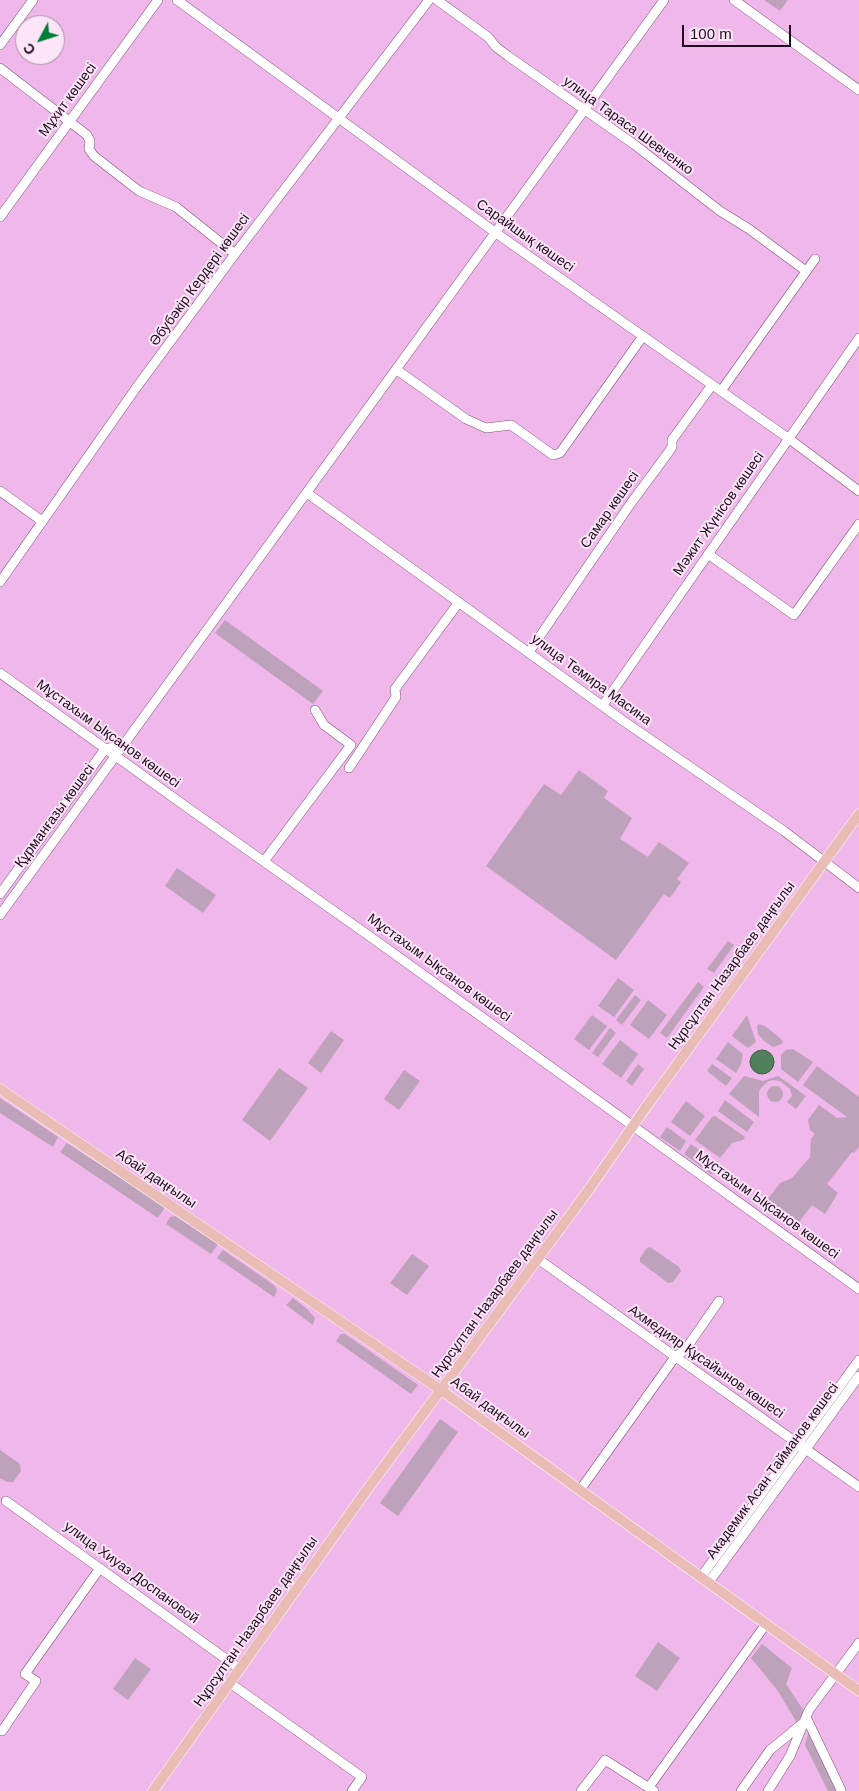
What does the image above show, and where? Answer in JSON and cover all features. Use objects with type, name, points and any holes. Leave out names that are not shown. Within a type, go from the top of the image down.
[{"type":"main road","name":"Нұрсұлтан Назарбаев даңғылы","points":[[154,1791],[366,1491],[538,1260],[859,814]]},
{"type":"main road","name":"Абай даңғылы","points":[[0,1090],[442,1390],[859,1691]]},
{"type":"street","points":[[0,44],[33,0]]},
{"type":"street","name":"Мұхит көшесі","points":[[0,217],[158,0]]},
{"type":"street","name":"Сарайшық көшесі","points":[[176,0],[496,233],[788,438],[859,491]]},
{"type":"street","name":"Әбубәкір Кердері көшесі","points":[[0,582],[136,388],[338,117],[429,0]]},
{"type":"street","name":"улица Тараса Шевченко","points":[[437,0],[488,37],[496,47],[508,56],[628,140],[720,211],[749,229],[806,271]]},
{"type":"street","name":"Құрманғазы көшесі","points":[[0,915],[664,0]]},
{"type":"street","points":[[734,0],[859,90]]},
{"type":"street","points":[[0,68],[89,138],[89,150],[94,156],[139,191],[176,207],[235,254]]},
{"type":"street","points":[[720,391],[815,259]]},
{"type":"street","points":[[397,370],[466,419],[486,428],[511,425],[553,455],[560,453],[643,336]]},
{"type":"street","name":"Мәжит Жүнісов көшесі","points":[[603,706],[859,338]]},
{"type":"street","name":"Самар көшесі","points":[[529,652],[668,453],[672,447],[672,440],[712,385]]},
{"type":"street","points":[[0,491],[42,521]]},
{"type":"street","name":"улица Темира Масина","points":[[307,493],[603,706],[784,832],[859,888]]},
{"type":"street","points":[[708,554],[794,615],[859,524]]},
{"type":"street","points":[[349,768],[396,697],[395,689],[458,602]]},
{"type":"street","name":"Мұстахым Ықсанов көшесі","points":[[0,673],[105,749],[265,860],[859,1289]]},
{"type":"street","points":[[265,860],[351,745],[324,725],[315,710]]},
{"type":"street","points":[[0,894],[105,749],[124,744]]},
{"type":"street","name":"Ахмедияр Құсайынов көшесі","points":[[538,1260],[859,1487]]},
{"type":"street","points":[[580,1490],[676,1357],[685,1350],[719,1301]]},
{"type":"street","name":"Академик Асан Тайманов көшесі","points":[[802,1447],[859,1360]]},
{"type":"street","name":"Академик Асан Тайманов көшесі","points":[[705,1580],[802,1447],[859,1376]]},
{"type":"street","name":"улица Хиуаз Доспановой","points":[[6,1501],[240,1669]]},
{"type":"street","points":[[2,1731],[36,1681],[25,1674],[100,1568]]},
{"type":"street","points":[[581,1791],[605,1760],[651,1789],[766,1624]]},
{"type":"street","points":[[768,1791],[790,1756],[809,1710],[859,1643]]},
{"type":"street","points":[[230,1683],[362,1777],[352,1791]]},
{"type":"street","points":[[805,1720],[841,1790]]},
{"type":"street","points":[[741,1791],[770,1750],[805,1720]]},
{"type":"shaded area","points":[[764,0],[788,0],[780,11]]},
{"type":"shaded area","points":[[225,620],[323,691],[313,704],[215,633]]},
{"type":"shaded area","points":[[579,770],[608,791],[604,798],[632,818],[620,839],[648,857],[659,842],[689,863],[677,879],[681,882],[670,898],[664,894],[616,960],[486,866],[544,784],[561,795]]},
{"type":"shaded area","points":[[177,868],[216,895],[203,913],[165,886]]},
{"type":"shaded area","points":[[728,941],[734,945],[714,973],[707,969]]},
{"type":"shaded area","points":[[618,978],[634,990],[614,1017],[598,1006]]},
{"type":"shaded area","points":[[698,982],[704,987],[667,1038],[660,1033]]},
{"type":"shaded area","points":[[635,995],[641,1000],[622,1025],[616,1020]]},
{"type":"shaded area","points":[[648,1000],[667,1015],[649,1039],[630,1025]]},
{"type":"shaded area","points":[[592,1015],[607,1026],[589,1050],[574,1039]]},
{"type":"shaded area","points":[[747,1015],[756,1042],[748,1048],[732,1036]]},
{"type":"shaded area","points":[[759,1024],[765,1026],[780,1038],[783,1042],[782,1044],[773,1047],[764,1041],[758,1034],[757,1026]]},
{"type":"shaded area","points":[[610,1028],[616,1033],[598,1057],[592,1053]]},
{"type":"shaded area","points":[[331,1031],[344,1040],[321,1073],[308,1063]]},
{"type":"shaded area","points":[[620,1040],[638,1054],[621,1078],[602,1064]]},
{"type":"shaded area","points":[[728,1042],[743,1054],[741,1064],[736,1073],[716,1059]]},
{"type":"shaded area","points":[[793,1049],[813,1062],[798,1082],[781,1069],[781,1055],[786,1050]]},
{"type":"shaded area","points":[[762,1050],[771,1053],[774,1062],[771,1071],[762,1074],[753,1071],[750,1062],[753,1053]]},
{"type":"shaded area","points":[[638,1064],[644,1069],[632,1086],[626,1081]]},
{"type":"shaded area","points":[[712,1064],[732,1078],[726,1086],[707,1071]]},
{"type":"shaded area","points":[[817,1066],[859,1097],[859,1147],[854,1153],[852,1152],[827,1184],[838,1193],[825,1214],[812,1205],[796,1226],[765,1203],[780,1183],[792,1178],[810,1157],[811,1139],[815,1134],[810,1130],[808,1120],[819,1105],[837,1118],[847,1117],[803,1085]]},
{"type":"shaded area","points":[[279,1068],[308,1088],[270,1141],[242,1120]]},
{"type":"shaded area","points":[[404,1070],[420,1081],[399,1110],[384,1099]]},
{"type":"shaded area","points":[[744,1076],[763,1081],[778,1076],[806,1096],[796,1109],[787,1102],[792,1096],[790,1089],[780,1081],[769,1081],[759,1092],[759,1117],[729,1094]]},
{"type":"shaded area","points":[[772,1086],[778,1086],[783,1091],[781,1100],[772,1102],[767,1097],[767,1091]]},
{"type":"shaded area","points":[[0,1098],[58,1137],[53,1147],[0,1113]]},
{"type":"shaded area","points":[[725,1100],[754,1122],[747,1132],[718,1111]]},
{"type":"shaded area","points":[[686,1101],[705,1116],[690,1136],[671,1122]]},
{"type":"shaded area","points":[[715,1116],[745,1137],[743,1140],[732,1143],[720,1158],[695,1140],[712,1117]]},
{"type":"shaded area","points":[[667,1127],[686,1141],[680,1151],[660,1137]]},
{"type":"shaded area","points":[[67,1143],[165,1207],[158,1218],[60,1152]]},
{"type":"shaded area","points":[[691,1144],[725,1169],[711,1174],[684,1154]]},
{"type":"shaded area","points":[[175,1216],[218,1244],[211,1254],[166,1224],[170,1217]]},
{"type":"shaded area","points":[[650,1247],[679,1267],[681,1271],[673,1282],[668,1283],[640,1262],[640,1258],[647,1248]]},
{"type":"shaded area","points":[[223,1250],[275,1286],[277,1291],[274,1297],[217,1258]]},
{"type":"shaded area","points":[[412,1254],[429,1266],[407,1295],[390,1283]]},
{"type":"shaded area","points":[[293,1298],[315,1318],[313,1325],[286,1305]]},
{"type":"shaded area","points":[[341,1334],[345,1334],[418,1385],[411,1394],[336,1341]]},
{"type":"shaded area","points":[[440,1419],[458,1432],[398,1516],[380,1503]]},
{"type":"shaded area","points":[[0,1450],[20,1464],[21,1471],[13,1482],[7,1482],[0,1478]]},
{"type":"shaded area","points":[[658,1642],[680,1658],[657,1691],[635,1676]]},
{"type":"shaded area","points":[[762,1644],[792,1668],[786,1684],[804,1711],[797,1723],[778,1691],[751,1658]]},
{"type":"shaded area","points":[[135,1658],[151,1669],[128,1700],[113,1689]]},
{"type":"shaded area","points":[[809,1730],[840,1791],[828,1791],[805,1745]]}]
